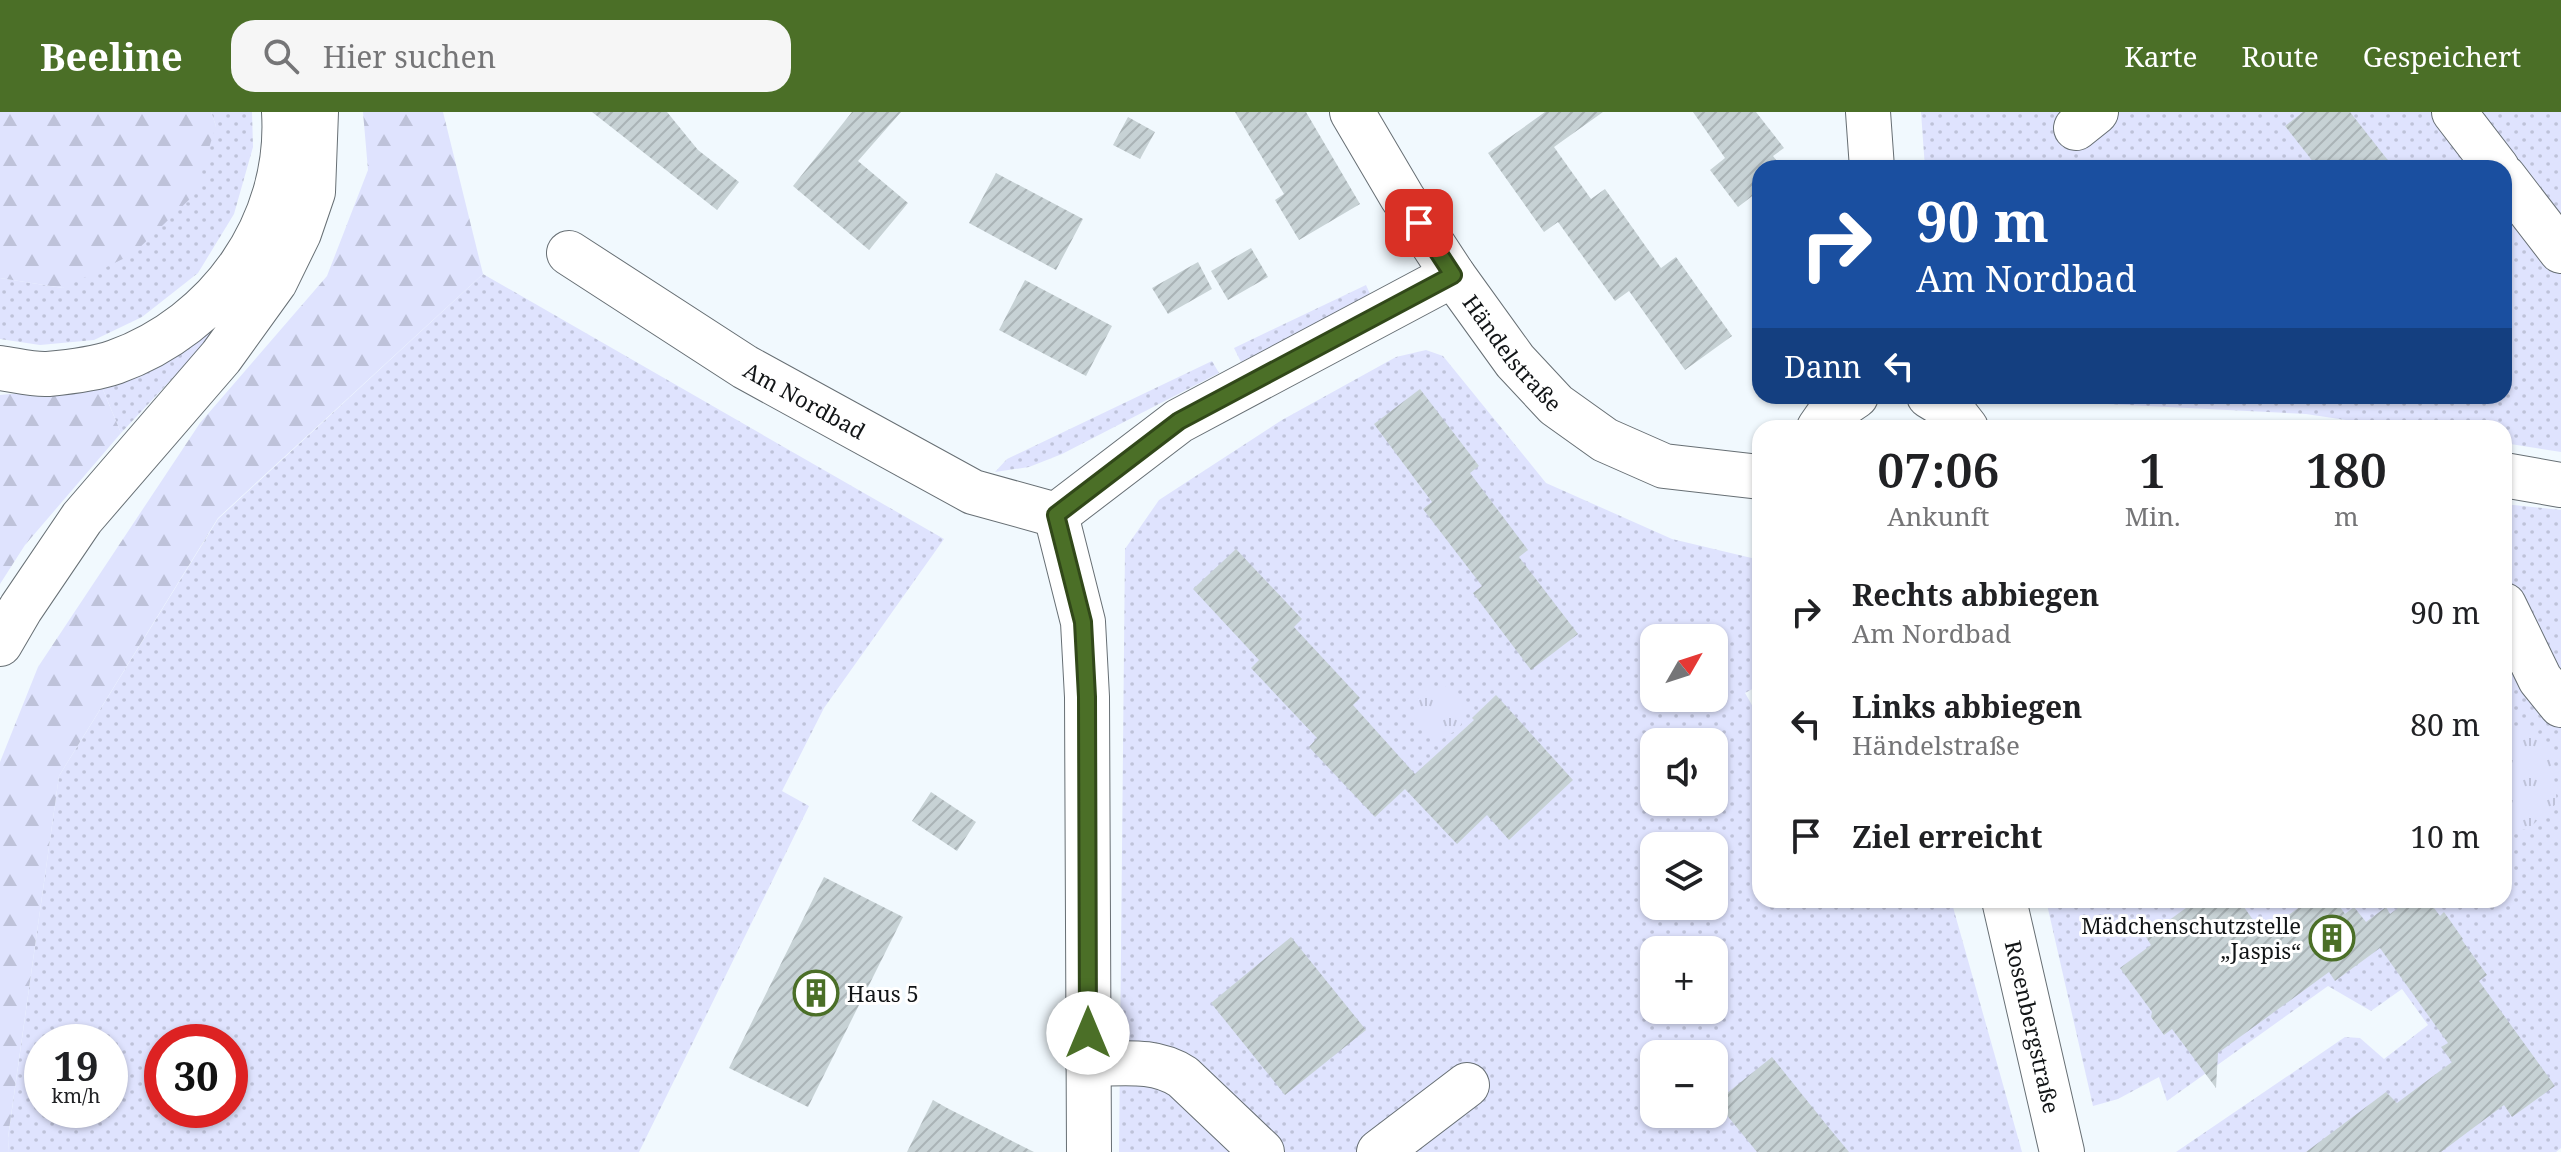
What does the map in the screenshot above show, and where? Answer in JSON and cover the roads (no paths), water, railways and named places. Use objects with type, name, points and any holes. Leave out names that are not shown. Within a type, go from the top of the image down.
[{"type":"main road","points":[[0,368],[45,374],[112,364],[150,347],[184,325],[218,295],[248,258],[269,212],[281,165],[284,112]]},
{"type":"main road","points":[[0,644],[82,518],[221,357],[275,282],[299,233],[313,192],[316,112]]},
{"type":"main road","name":"Händelstraße","points":[[1352,112],[1453,275],[1515,361],[1556,405],[1605,440],[1664,466],[1752,476]]},
{"type":"main road","points":[[1868,112],[1871,160]]},
{"type":"main road","points":[[2454,112],[2491,160]]},
{"type":"main road","points":[[2512,187],[2561,251]]},
{"type":"main road","name":"Am Nordbad","points":[[569,253],[745,367],[973,492],[1056,515]]},
{"type":"main road","points":[[1089,1152],[1085,652],[1083,622],[1056,515],[1179,421],[1453,275]]},
{"type":"main road","points":[[1825,420],[1844,404]]},
{"type":"main road","points":[[1942,404],[1960,420]]},
{"type":"main road","points":[[2512,476],[2561,485]]},
{"type":"main road","points":[[2512,621],[2540,679],[2561,705]]},
{"type":"main road","name":"Rosenbergstraße","points":[[2006,908],[2062,1152]]},
{"type":"main road","points":[[1088,1064],[1168,1067],[1183,1077],[1262,1152]]},
{"type":"main road","points":[[1379,1152],[1467,1085]]},
{"type":"place","name":"Mädchenschutzstelle „Jaspis“","points":[[2332,938]]},
{"type":"place","name":"Haus 5","points":[[816,993]]}]
